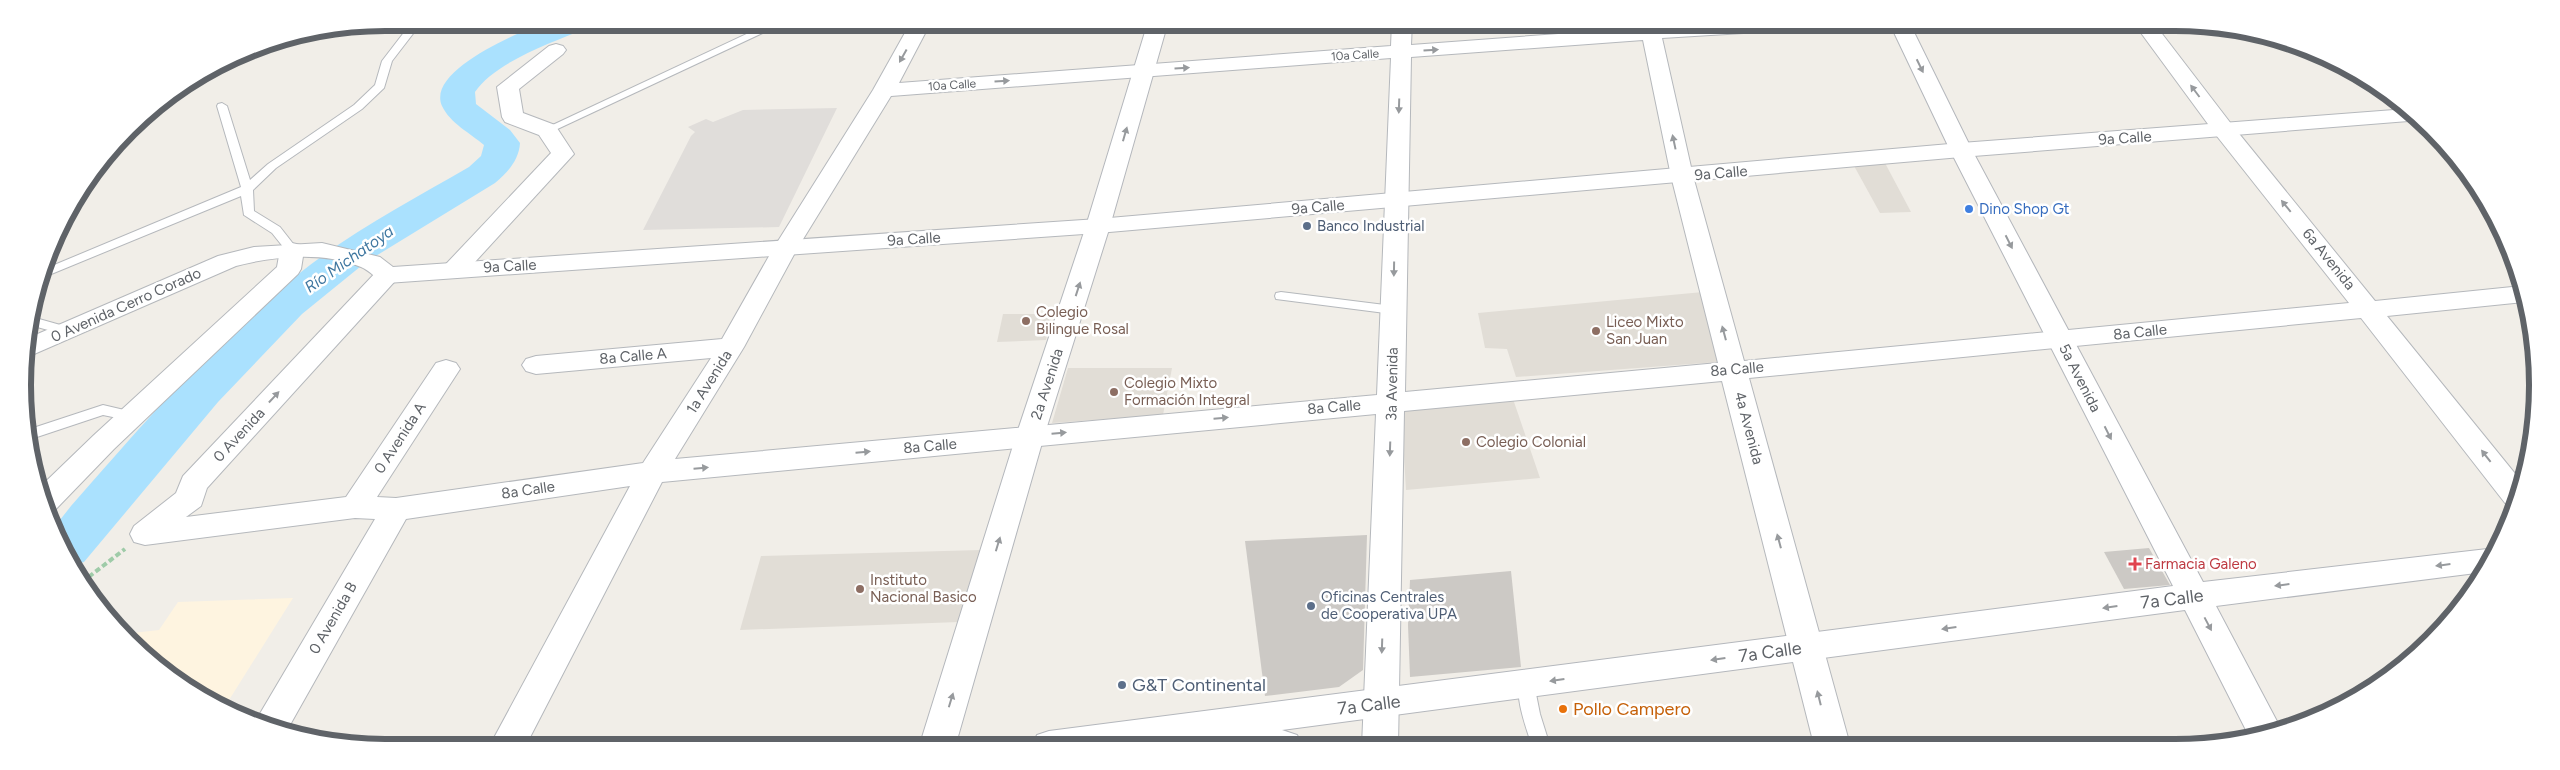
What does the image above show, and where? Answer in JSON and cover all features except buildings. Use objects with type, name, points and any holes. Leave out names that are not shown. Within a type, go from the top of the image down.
[{"type":"street","name":"1a Avenida","points":[[511,739],[652,472],[731,346],[784,249],[884,90],[916,31]]},
{"type":"street","name":"2a Avenida","points":[[939,739],[1030,436],[1098,226],[1155,31]]},
{"type":"street","name":"3a Avenida","points":[[1380,739],[1392,402],[1395,200],[1402,31]]},
{"type":"street","name":"10a Calle","points":[[884,90],[1401,52],[1619,31]]},
{"type":"street","name":"4a Avenida","points":[[1651,31],[1682,176],[1830,739]]},
{"type":"street","name":"5a Avenida","points":[[1903,31],[1961,150],[2263,728]]},
{"type":"street","name":"6a Avenida","points":[[2149,31],[2224,130],[2369,308],[2513,491]]},
{"type":"street","points":[[455,269],[563,154],[547,130],[514,117],[508,87],[556,50]]},
{"type":"street","name":"9a Calle","points":[[228,261],[254,254],[292,250],[322,250],[379,268],[455,269],[784,249],[1098,226],[1961,150],[2404,116]]},
{"type":"street","points":[[49,497],[132,416],[289,269],[292,250]]},
{"type":"street","name":"0 Avenida Cerro Corado","points":[[33,346],[228,261]]},
{"type":"street","name":"0 Avenida","points":[[145,534],[190,498],[193,484],[379,268]]},
{"type":"street","name":"8a Calle","points":[[145,534],[355,507],[396,509],[652,472],[1734,369],[2060,340],[2517,295]]},
{"type":"street","name":"8a Calle A","points":[[536,365],[731,346]]},
{"type":"street","name":"0 Avenida A","points":[[355,507],[446,369]]},
{"type":"street","name":"0 Avenida B","points":[[274,721],[396,509]]},
{"type":"street","name":"7a Calle","points":[[1103,739],[2193,596],[2482,560]]},
{"type":"street","points":[[1212,725],[1261,739]]},
{"type":"lane","points":[[50,271],[247,188],[272,166],[358,107],[380,86],[387,61],[410,31]]},
{"type":"lane","points":[[547,130],[762,31]]},
{"type":"lane","points":[[222,106],[247,188],[248,212],[276,230],[292,250]]},
{"type":"lane","points":[[1281,296],[1393,310]]},
{"type":"lane","points":[[37,322],[66,332]]},
{"type":"lane","points":[[34,433],[103,410],[132,416]]},
{"type":"lane","points":[[1527,684],[1531,714],[1539,739]]},
{"type":"path","points":[[88,577],[145,534]]},
{"type":"shaded area","points":[[837,108],[779,227],[643,230],[691,136],[695,132],[688,127],[706,119],[713,122],[743,110]]},
{"type":"shaded area","points":[[1885,163],[1911,212],[1880,213],[1853,164]]},
{"type":"shaded area","name":"Liceo Mixto San Juan","points":[[1703,292],[1718,362],[1516,377],[1507,349],[1485,348],[1478,313]]},
{"type":"shaded area","name":"Colegio Bilingue Rosal","points":[[1003,314],[1052,314],[1046,340],[997,342]]},
{"type":"shaded area","name":"Colegio Mixto Formación Integral","points":[[1068,368],[1172,368],[1163,415],[1052,423]]},
{"type":"shaded area","name":"Colegio Colonial","points":[[1513,399],[1540,478],[1406,490],[1401,406]]},
{"type":"shaded area","name":"Instituto Nacional Basico","points":[[981,550],[959,622],[740,630],[761,556]]},
{"type":"shaded area","points":[[293,598],[228,702],[188,679],[152,651],[133,633],[159,630],[178,602]]},
{"type":"waterway","name":"Río Michatoya","points":[[69,544],[113,491],[202,391],[243,346],[287,304],[334,266],[388,230],[482,175],[493,165],[499,158],[502,143],[463,110],[459,105],[458,92],[466,79],[482,67],[502,55],[552,31]]},
{"type":"place","name":"Dino Shop Gt","points":[[1969,209]]},
{"type":"place","name":"Banco Industrial","points":[[1307,226]]},
{"type":"place","name":"Colegio Bilingue Rosal","points":[[1026,321]]},
{"type":"place","name":"Liceo Mixto San Juan","points":[[1596,331]]},
{"type":"place","name":"Colegio Mixto Formación Integral","points":[[1114,392]]},
{"type":"place","name":"Colegio Colonial","points":[[1466,442]]},
{"type":"place","name":"Farmacia Galeno","points":[[2135,564]]},
{"type":"place","name":"Instituto Nacional Basico","points":[[860,589]]},
{"type":"place","name":"Oficinas Centrales de Cooperativa UPA","points":[[1311,606]]},
{"type":"place","name":"G&T Continental","points":[[1122,685]]},
{"type":"place","name":"Pollo Campero","points":[[1563,709]]}]
